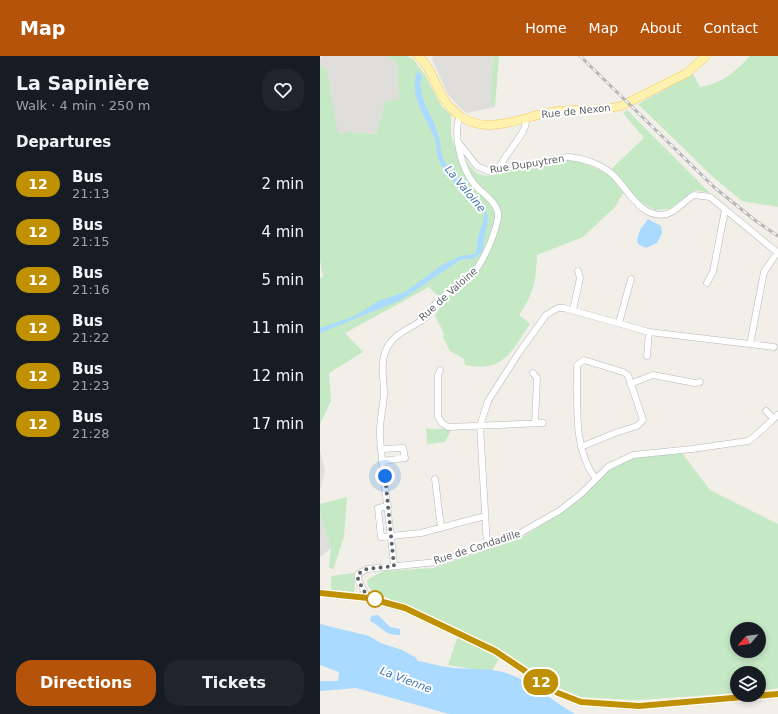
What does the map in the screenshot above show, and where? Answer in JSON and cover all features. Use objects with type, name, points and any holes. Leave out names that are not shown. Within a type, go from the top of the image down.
[{"type":"main road","name":"Rue de Nexon","points":[[418,56],[427,68],[445,102],[460,116],[471,122],[484,125],[502,124],[552,112],[609,109],[621,106],[687,73],[706,56]]},
{"type":"main road","points":[[320,593],[368,598],[405,608],[495,651],[558,693],[581,702],[639,706],[778,694]]},
{"type":"street","name":"Rue de Valoine","points":[[394,566],[380,436],[384,396],[383,362],[386,350],[392,340],[403,330],[424,318],[438,301],[472,275],[480,264],[495,230],[498,216],[496,207],[474,183],[463,163],[458,142],[458,124],[460,116]]},
{"type":"street","points":[[499,169],[501,162],[524,129],[526,118]]},
{"type":"street","name":"Rue Dupuytren","points":[[458,142],[477,166],[488,170],[568,157],[576,157],[590,162],[613,175],[634,200],[651,213],[662,215],[669,213],[686,199],[694,195],[701,194],[710,197],[778,253]]},
{"type":"street","points":[[707,282],[713,272],[725,210]]},
{"type":"street","points":[[750,344],[764,272],[778,253]]},
{"type":"street","points":[[573,310],[580,278],[578,271]]},
{"type":"street","points":[[619,323],[631,279]]},
{"type":"street","points":[[487,546],[480,426],[488,401],[518,354],[546,315],[558,308],[573,310],[649,332],[774,347]]},
{"type":"street","points":[[647,356],[649,332]]},
{"type":"street","points":[[582,447],[615,433],[637,426],[643,420],[628,375],[623,372],[584,360],[577,365],[579,436],[582,447],[590,472],[596,479]]},
{"type":"street","points":[[440,370],[438,375],[438,417],[442,423],[448,427],[543,423]]},
{"type":"street","points":[[533,373],[537,378],[535,423]]},
{"type":"street","points":[[630,384],[653,374],[695,383],[700,382]]},
{"type":"street","points":[[766,411],[776,420]]},
{"type":"street","name":"Rue de Condadille","points":[[368,598],[358,580],[358,574],[367,569],[437,562],[515,536],[541,523],[570,504],[617,461],[633,454],[692,449],[748,441],[776,420]]},
{"type":"street","points":[[382,449],[403,448],[405,458],[383,461]]},
{"type":"street","points":[[435,479],[441,528]]},
{"type":"street","points":[[388,506],[378,508],[381,537],[421,533],[485,516]]},
{"type":"shaded area","points":[[322,56],[387,56],[397,62],[399,100],[385,102],[376,134],[349,132],[337,133],[327,70],[320,65],[320,59]]},
{"type":"shaded area","points":[[433,56],[493,56],[490,102],[495,107],[467,113],[461,109],[447,93],[432,59]]},
{"type":"shaded area","points":[[320,451],[325,470],[320,490]]},
{"type":"shaded area","points":[[320,514],[331,548],[320,557]]},
{"type":"green space","points":[[387,56],[407,56],[414,60],[425,75],[442,107],[451,115],[451,134],[454,145],[476,173],[486,176],[572,159],[607,173],[644,138],[623,113],[627,110],[710,193],[695,190],[670,209],[655,210],[623,193],[615,207],[583,237],[537,255],[536,272],[531,293],[519,315],[530,324],[511,351],[505,358],[497,363],[489,366],[478,367],[465,365],[464,359],[450,351],[435,315],[444,302],[429,287],[345,333],[363,352],[329,373],[331,401],[320,424],[320,278],[323,277],[320,260],[320,65],[327,70],[338,133],[349,132],[376,134],[385,101],[399,100],[397,62]]},
{"type":"green space","points":[[493,56],[499,56],[495,107],[490,102]]},
{"type":"green space","points":[[750,56],[778,56],[778,207],[742,201],[713,177],[638,104],[693,74],[700,87],[722,80],[734,72]]},
{"type":"green space","points":[[426,428],[451,430],[445,442],[427,444]]},
{"type":"green space","points":[[682,453],[710,490],[778,524],[778,688],[766,690],[766,666],[730,666],[730,693],[638,700],[580,697],[555,686],[504,651],[491,672],[448,665],[460,630],[376,593],[369,587],[367,581],[384,571],[433,568],[524,536],[562,512],[611,468],[632,457]]},
{"type":"green space","points":[[347,497],[344,537],[333,570],[329,567],[331,548],[320,514],[320,504]]},
{"type":"green space","points":[[354,573],[354,593],[331,591],[331,576]]},
{"type":"water","name":"La Valoine","points":[[417,71],[422,76],[421,90],[425,104],[437,131],[444,160],[459,182],[485,208],[488,219],[482,252],[475,258],[460,260],[401,300],[320,333],[320,328],[355,316],[378,301],[405,292],[442,265],[461,256],[475,254],[476,252],[478,238],[484,219],[484,212],[455,183],[439,161],[434,137],[416,98],[415,81]]},
{"type":"water","points":[[648,219],[661,226],[662,233],[657,243],[646,248],[638,244],[637,240],[640,230]]},
{"type":"water","points":[[378,615],[390,627],[400,629],[400,635],[390,634],[370,621],[371,616]]},
{"type":"water","name":"La Vienne","points":[[320,624],[369,636],[381,643],[402,650],[415,657],[418,661],[461,669],[488,670],[509,674],[527,682],[575,714],[449,714],[356,688],[320,691],[320,681],[338,681],[339,672],[320,665]]},
{"type":"railway","points":[[580,56],[715,188],[756,221],[778,236]]},
{"type":"bus line","name":"12","points":[[320,593],[333,596],[376,599],[405,608],[495,651],[558,693],[581,702],[639,706],[778,694]]},
{"type":"route","points":[[375,599],[368,598],[358,580],[358,574],[367,569],[394,566],[385,476]]}]
